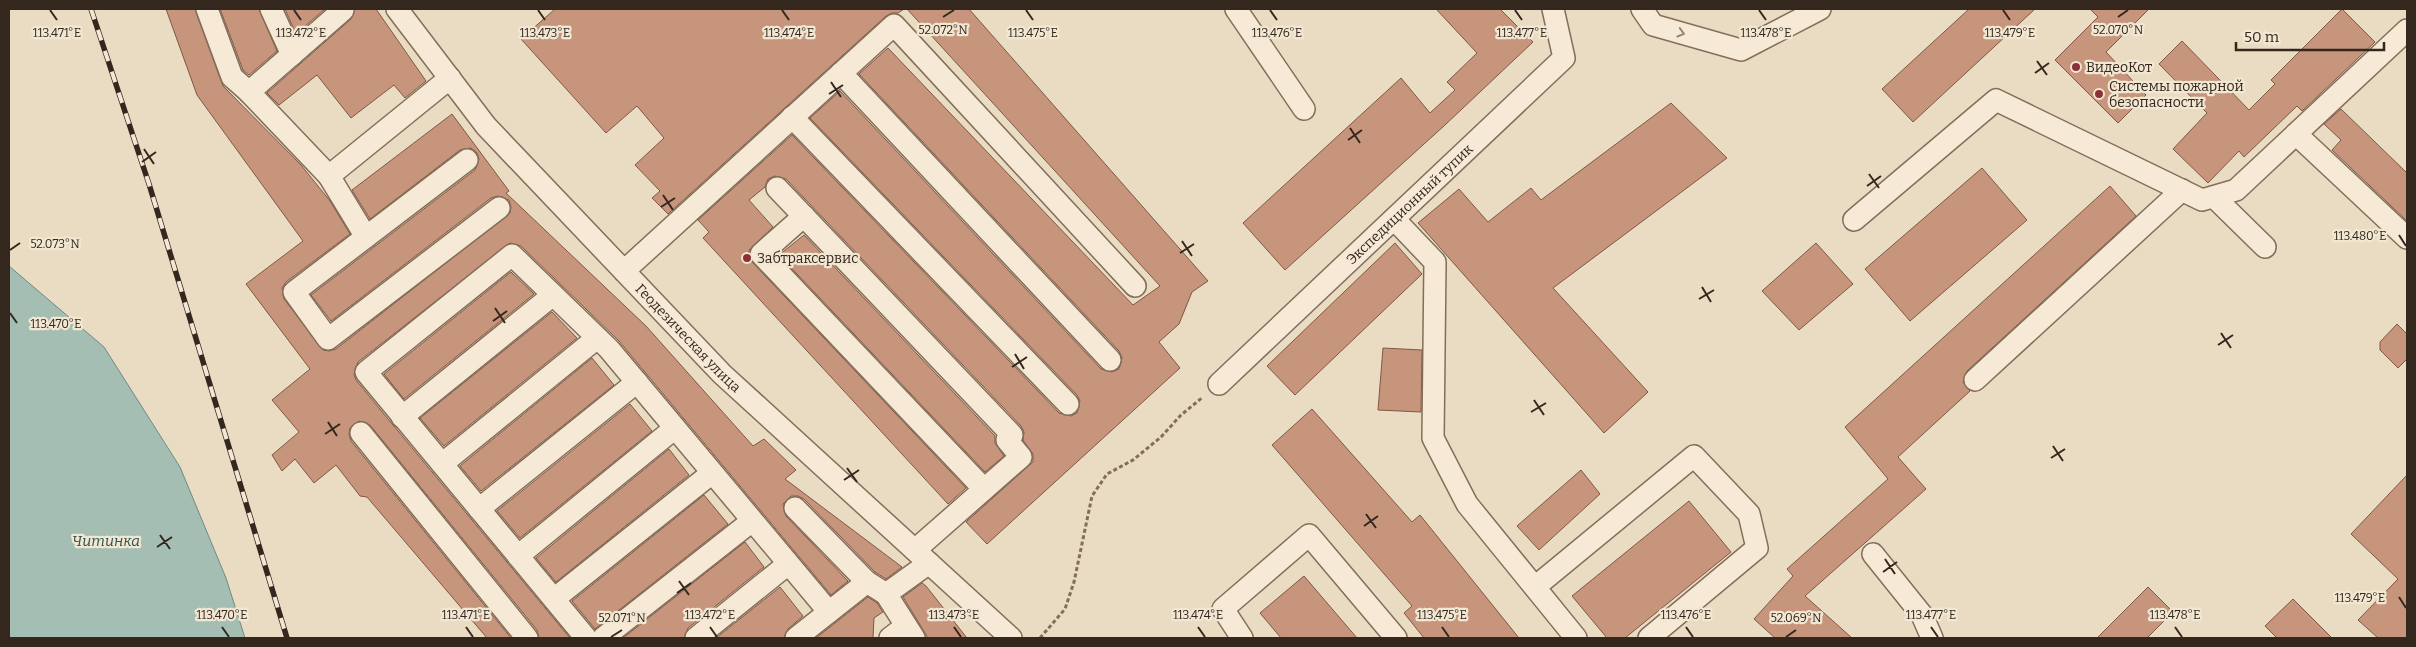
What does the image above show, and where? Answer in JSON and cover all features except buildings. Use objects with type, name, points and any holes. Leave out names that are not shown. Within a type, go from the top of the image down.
[{"type":"street","points":[[208,9],[232,77],[249,92],[329,176],[366,237]]},
{"type":"street","points":[[271,9],[292,55]]},
{"type":"street","points":[[249,92],[343,10],[341,9]]},
{"type":"street","name":"Геодезическая улица","points":[[397,9],[486,126],[722,374],[1011,638]]},
{"type":"street","points":[[1236,9],[1304,109]]},
{"type":"street","name":"Экспедиционный тупик","points":[[1219,384],[1564,58],[1553,9]]},
{"type":"street","points":[[1642,9],[1653,25],[1741,50],[1820,9]]},
{"type":"street","points":[[624,271],[894,24],[1136,286]]},
{"type":"street","points":[[1854,220],[1996,100],[2202,200],[2236,190],[2407,30]]},
{"type":"street","points":[[841,73],[1110,360]]},
{"type":"street","points":[[329,176],[450,78]]},
{"type":"street","points":[[792,117],[1068,404]]},
{"type":"street","points":[[2296,134],[2407,238]]},
{"type":"street","points":[[467,160],[294,292],[328,339],[499,208]]},
{"type":"street","points":[[777,188],[1012,435],[1007,440],[1022,457],[984,489],[886,594]]},
{"type":"street","points":[[1975,380],[2182,190]]},
{"type":"street","points":[[2214,197],[2265,247]]},
{"type":"street","points":[[804,216],[761,254],[984,489]]},
{"type":"street","points":[[1394,219],[1435,262],[1433,438],[1467,504],[1576,638]]},
{"type":"street","points":[[586,638],[366,372],[512,256],[597,338],[637,382],[828,612]]},
{"type":"street","points":[[402,417],[553,295]]},
{"type":"street","points":[[442,464],[597,338]]},
{"type":"street","points":[[478,509],[637,382]]},
{"type":"street","points":[[518,556],[675,428]]},
{"type":"street","points":[[361,433],[527,638]]},
{"type":"street","points":[[1535,587],[1694,456],[1749,514],[1757,548],[1649,638]]},
{"type":"street","points":[[554,599],[712,473]]},
{"type":"street","points":[[795,508],[867,582],[886,594],[903,634]]},
{"type":"street","points":[[603,638],[752,521]]},
{"type":"street","points":[[1242,638],[1223,609],[1309,535],[1396,638]]},
{"type":"street","points":[[1873,554],[1922,615],[1932,638]]},
{"type":"street","points":[[696,638],[788,564]]},
{"type":"street","points":[[796,638],[867,582]]},
{"type":"path","points":[[1040,638],[1065,609],[1074,582],[1092,496],[1107,474],[1133,460],[1161,438],[1181,415],[1219,384]]},
{"type":"water","name":"Читинка","points":[[9,266],[104,347],[180,467],[226,578],[245,638],[9,638]]},
{"type":"railway","points":[[91,9],[149,184],[287,638]]},
{"type":"place","name":"ВидеоКот","points":[[2076,67]]},
{"type":"place","name":"Системы пожарной безопасности","points":[[2099,94]]},
{"type":"place","name":"Забтраксервис","points":[[747,258]]}]
